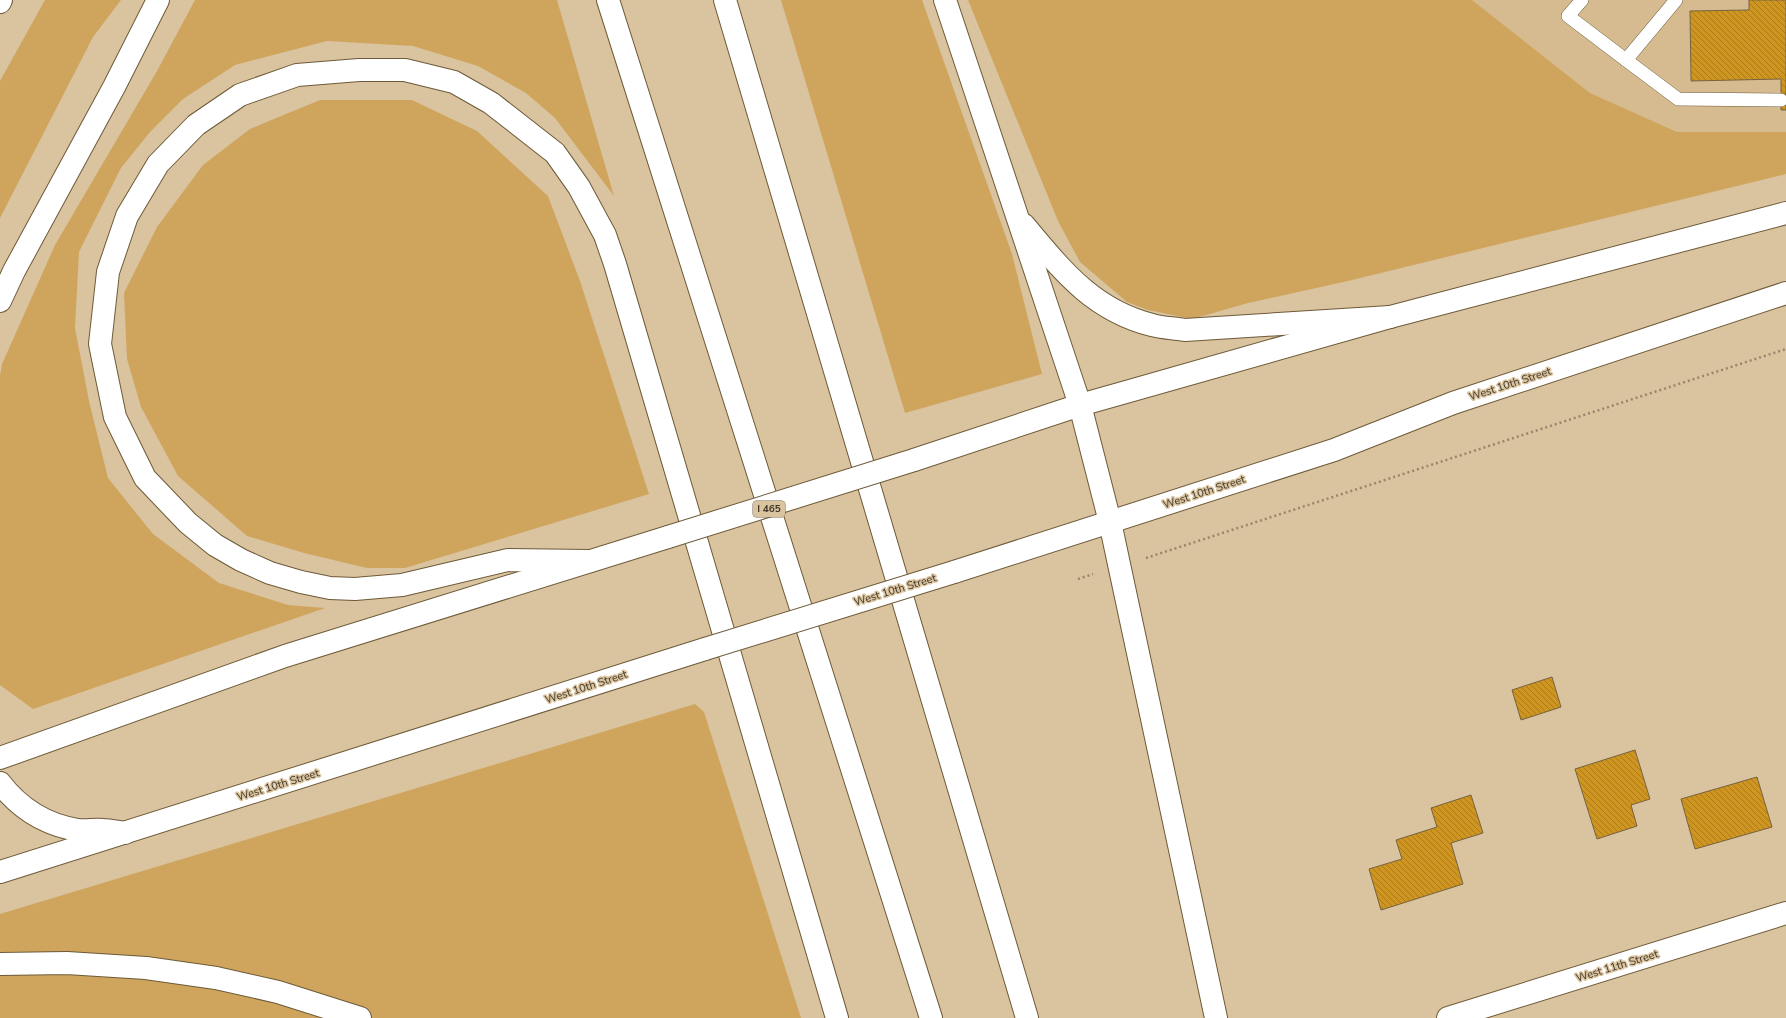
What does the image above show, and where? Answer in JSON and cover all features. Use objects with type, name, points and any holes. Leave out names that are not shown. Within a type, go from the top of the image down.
[{"type":"main road","points":[[0,302],[18,264],[114,87],[158,0]]},
{"type":"main road","name":"I 465","points":[[608,0],[931,1018]]},
{"type":"main road","points":[[725,0],[1027,1018]]},
{"type":"main road","points":[[945,0],[1080,405],[1110,522],[1216,1018]]},
{"type":"main road","points":[[590,561],[508,560],[402,586],[381,588],[336,588],[301,582],[270,573],[241,560],[215,545],[188,523],[146,478],[115,418],[100,344],[108,272],[127,216],[158,164],[196,125],[240,95],[297,75],[359,70],[405,70],[454,82],[491,103],[555,153],[578,187],[605,235],[612,256],[837,1018]]},
{"type":"main road","points":[[0,758],[285,656],[914,460],[1080,405],[1390,317],[1786,213]]},
{"type":"main road","points":[[1016,215],[1066,274],[1081,288],[1103,304],[1126,316],[1152,325],[1185,330],[1390,317]]},
{"type":"main road","name":"West 10th Street","points":[[0,872],[705,649],[954,572],[1334,450],[1453,403],[1786,293]]},
{"type":"main road","points":[[0,784],[8,794],[26,810],[47,821],[80,830],[104,830],[125,833]]},
{"type":"main road","name":"West 11th Street","points":[[1448,1018],[1786,913]]},
{"type":"main road","points":[[0,964],[67,963],[146,968],[216,978],[278,992],[360,1018]]},
{"type":"lane","points":[[1582,0],[1568,16],[1678,99],[1781,100]]},
{"type":"lane","points":[[1626,60],[1676,0]]},
{"type":"path","points":[[1188,545],[1786,349]]},
{"type":"shaded area","points":[[45,0],[121,0],[93,37],[0,218],[0,81]]},
{"type":"shaded area","points":[[195,0],[557,0],[614,196],[555,118],[526,93],[478,66],[413,46],[327,41],[235,65],[183,99],[150,132],[121,168],[79,252],[75,328],[89,401],[108,478],[153,534],[219,583],[288,605],[325,608],[33,709],[0,685],[0,376],[2,364],[55,245],[157,71]]},
{"type":"shaded area","points":[[781,0],[922,0],[1012,254],[1042,374],[905,413]]},
{"type":"shaded area","points":[[968,0],[1472,0],[1590,93],[1677,132],[1786,132],[1786,174],[1348,281],[1248,303],[1192,319],[1148,310],[1127,302],[1080,262],[1058,221]]},
{"type":"shaded area","points":[[1472,0],[1786,0],[1786,132],[1677,132],[1590,93]]},
{"type":"shaded area","points":[[320,100],[412,100],[477,131],[548,196],[580,281],[649,494],[405,568],[367,568],[304,553],[247,536],[178,476],[141,407],[127,359],[124,293],[157,227],[203,165],[250,129]]},
{"type":"shaded area","points":[[695,704],[704,712],[801,1018],[0,1018],[0,914]]},
{"type":"building","points":[[1749,0],[1786,0],[1786,110],[1781,110],[1781,79],[1691,81],[1690,11],[1749,10]]},
{"type":"building","points":[[1552,677],[1561,707],[1521,720],[1512,690]]},
{"type":"building","points":[[1635,750],[1650,799],[1631,805],[1637,826],[1597,839],[1575,769]]},
{"type":"building","points":[[1757,777],[1772,827],[1695,849],[1681,799]]},
{"type":"building","points":[[1471,795],[1483,833],[1451,843],[1463,884],[1381,910],[1369,869],[1402,859],[1396,840],[1437,827],[1431,808]]}]
